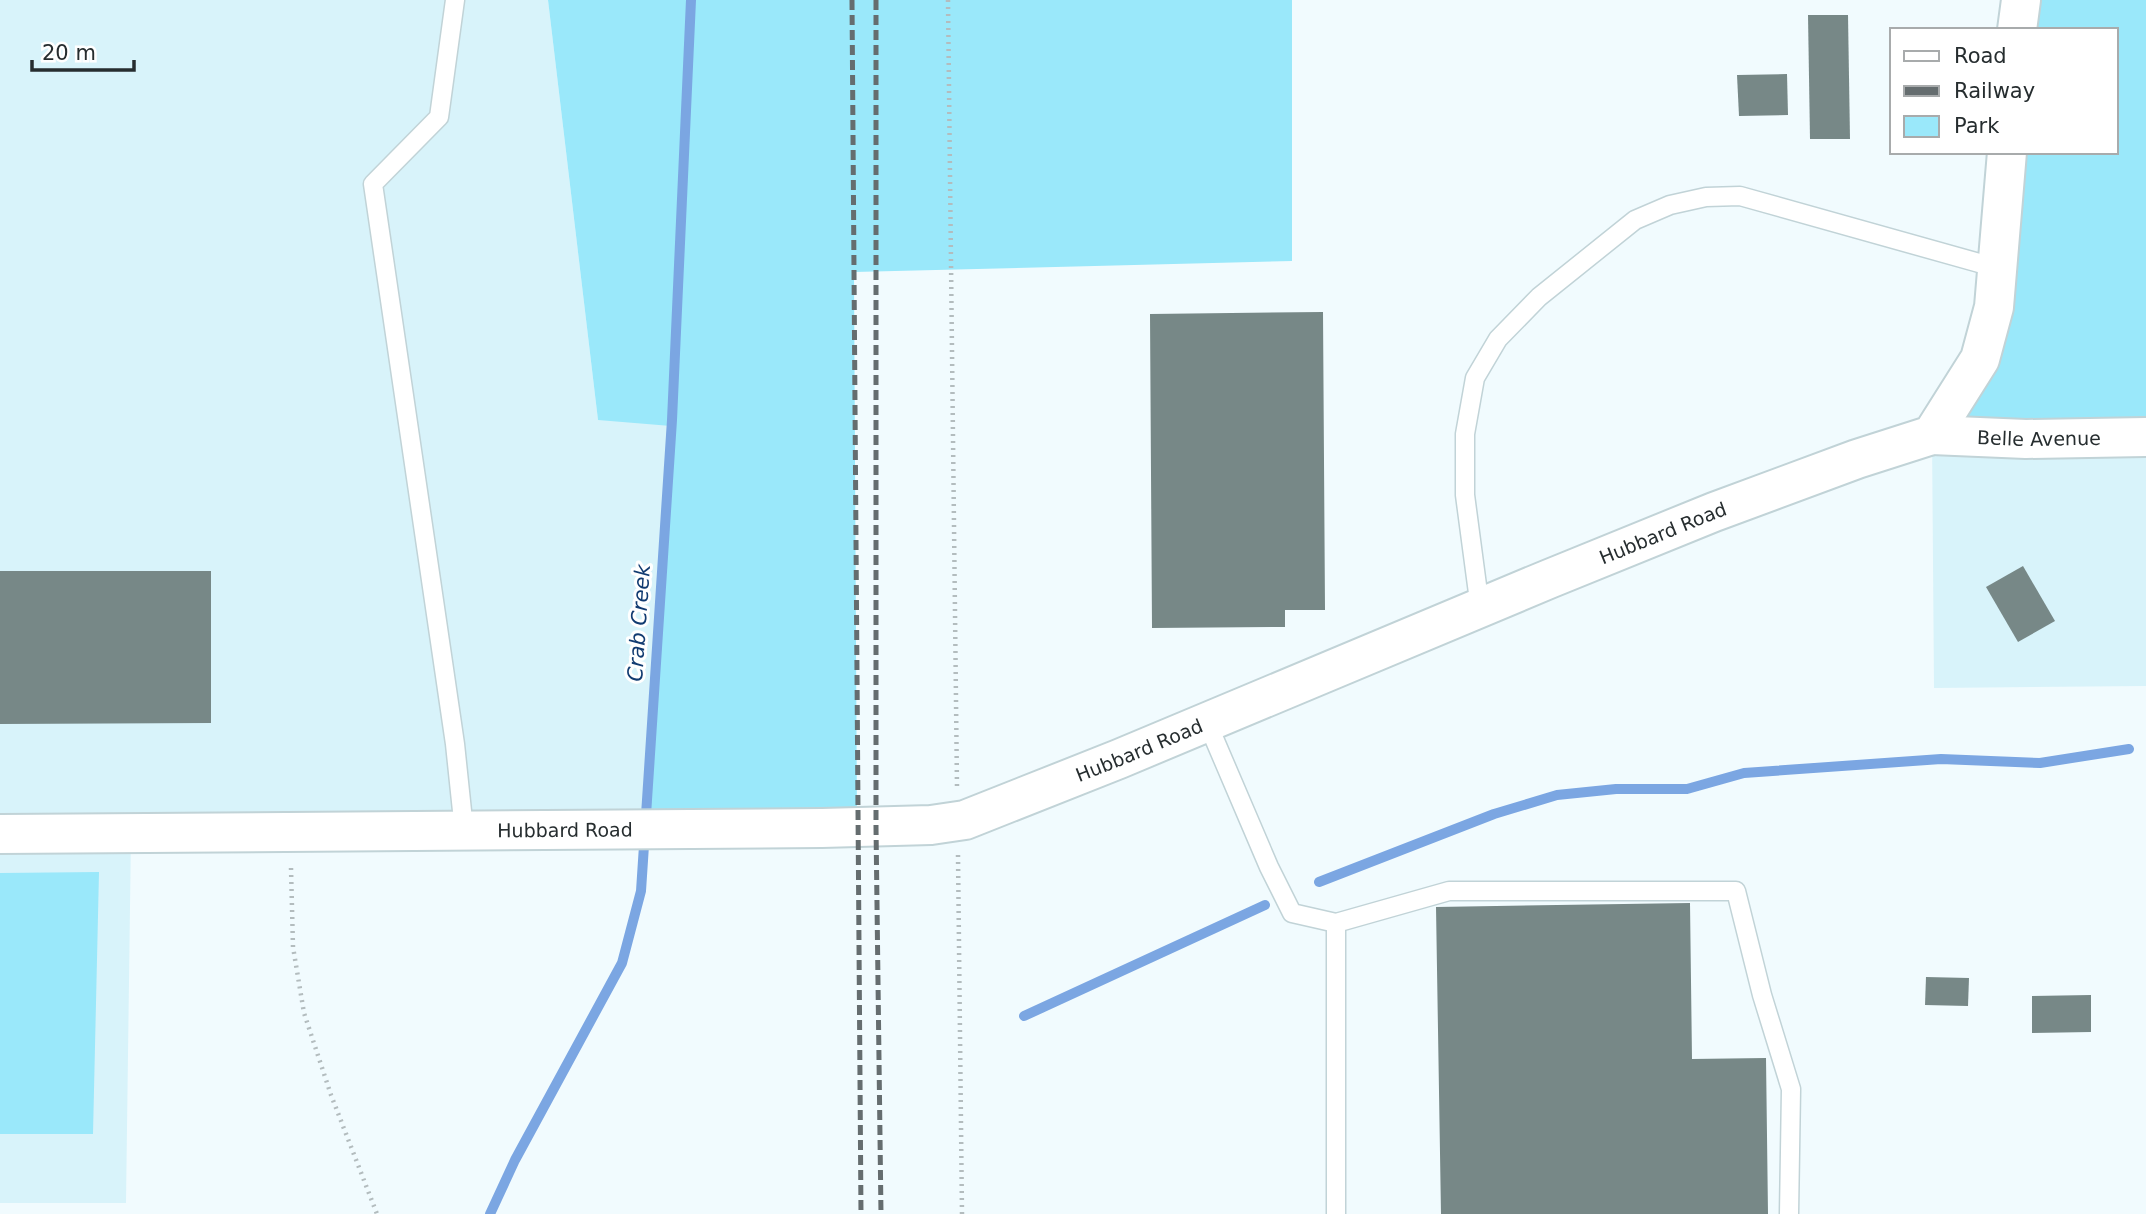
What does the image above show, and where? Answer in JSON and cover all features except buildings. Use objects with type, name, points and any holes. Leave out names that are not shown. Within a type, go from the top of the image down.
[{"type":"street","points":[[2017,28],[2021,0]]},
{"type":"street","points":[[1932,435],[1980,359],[1994,307],[2007,154]]},
{"type":"street","name":"Hubbard Road","points":[[0,834],[693,829],[931,825],[957,821],[1119,760],[1714,512],[1857,459],[1932,435]]},
{"type":"street","name":"Belle Avenue","points":[[1932,435],[2026,439],[2146,437]]},
{"type":"lane","points":[[455,0],[439,117],[373,184],[455,744],[464,830]]},
{"type":"lane","points":[[1480,608],[1465,495],[1465,434],[1475,378],[1498,339],[1539,297],[1635,220],[1670,205],[1706,197],[1740,196],[1997,268]]},
{"type":"lane","points":[[1207,722],[1269,867],[1292,913],[1336,923],[1449,891],[1736,891],[1762,995],[1791,1089],[1789,1214]]},
{"type":"lane","points":[[1336,923],[1336,1214]]},
{"type":"path","points":[[948,0],[962,1214]]},
{"type":"path","points":[[290,832],[293,947],[304,1013],[331,1095],[377,1214]]},
{"type":"shaded area","points":[[0,0],[548,0],[598,420],[672,420],[645,829],[131,833],[126,1203],[0,1203]]},
{"type":"shaded area","points":[[2146,0],[2146,686],[1934,688],[1932,435],[2115,154],[2118,154],[2118,28]]},
{"type":"green space","points":[[548,0],[1292,0],[1292,261],[854,272],[857,827],[645,829],[671,426],[598,420]]},
{"type":"green space","points":[[2021,0],[2146,0],[2146,437],[1932,435],[1980,359],[2007,154],[2118,154],[2118,28],[2017,28]]},
{"type":"green space","points":[[99,872],[93,1134],[0,1134],[0,873]]},
{"type":"waterway","name":"Crab Creek","points":[[490,1214],[515,1160],[622,963],[641,891],[672,420],[691,0]]},
{"type":"waterway","points":[[1319,882],[1494,814],[1557,795],[1616,789],[1687,789],[1744,773],[1941,759],[2040,763],[2129,749]]},
{"type":"waterway","points":[[1024,1016],[1265,905]]},
{"type":"railway","points":[[852,0],[861,1214]]},
{"type":"railway","points":[[876,0],[876,827],[881,1214]]}]
